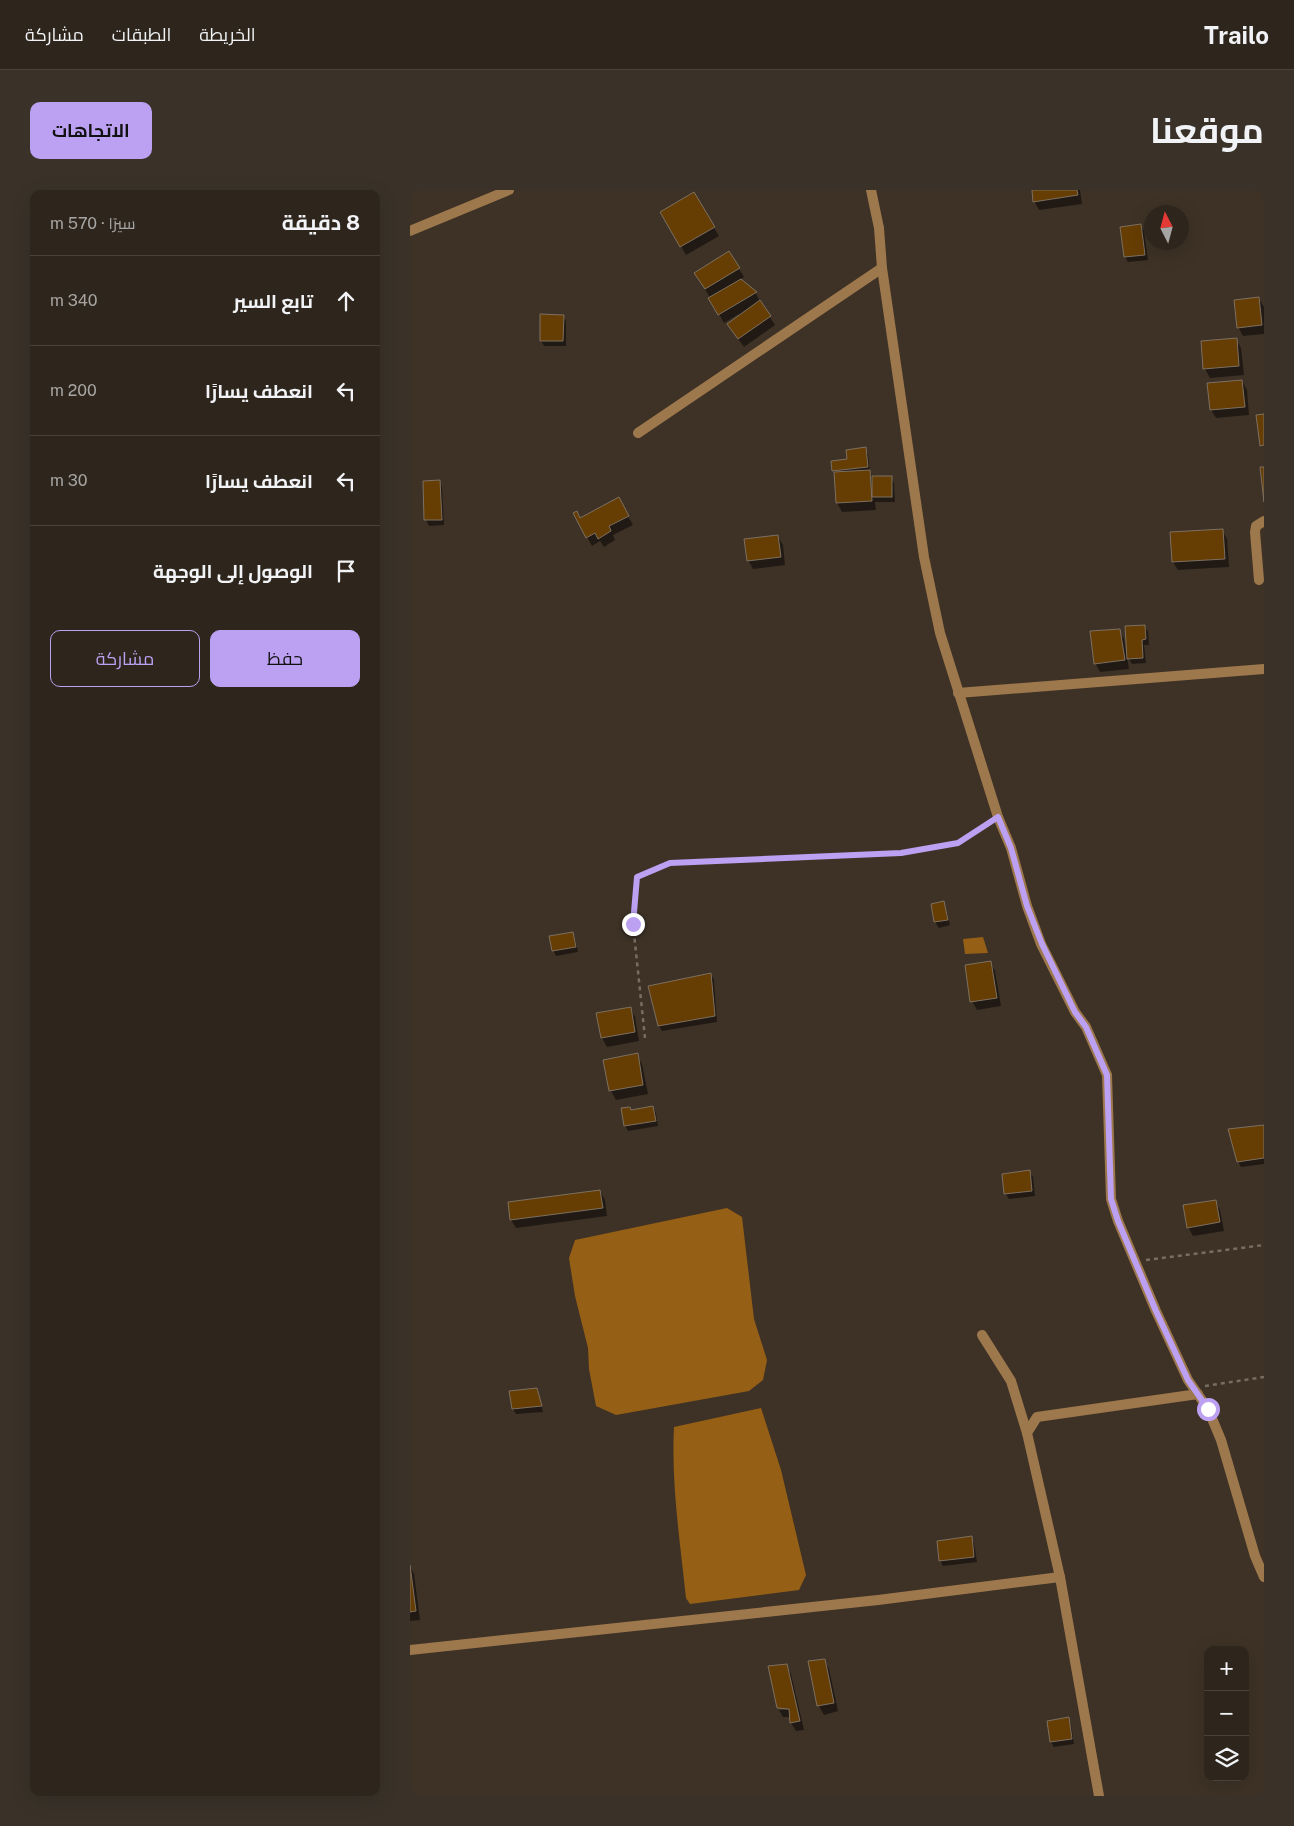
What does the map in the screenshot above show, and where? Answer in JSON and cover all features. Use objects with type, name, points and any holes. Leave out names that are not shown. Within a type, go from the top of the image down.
[{"type":"street","points":[[410,231],[509,190]]},
{"type":"street","points":[[871,190],[879,228],[882,268],[924,557],[940,633],[998,817],[1011,848],[1027,906],[1042,944],[1075,1012],[1086,1027],[1107,1075],[1111,1199],[1118,1221],[1156,1311],[1196,1391],[1208,1409],[1220,1440],[1255,1556],[1264,1577]]},
{"type":"street","points":[[638,433],[882,268]]},
{"type":"street","points":[[1259,580],[1255,532],[1256,526],[1264,521]]},
{"type":"street","points":[[958,693],[1264,669]]},
{"type":"street","points":[[982,1335],[1011,1381],[1028,1433],[1060,1577],[1099,1796]]},
{"type":"street","points":[[1028,1433],[1037,1417],[1196,1391]]},
{"type":"street","points":[[410,1650],[878,1600],[1060,1577]]},
{"type":"path","points":[[645,1038],[633,924],[637,877],[670,863],[901,853],[958,843],[998,817]]},
{"type":"path","points":[[1135,1261],[1264,1245]]},
{"type":"path","points":[[1196,1391],[1264,1377]]},
{"type":"shaded area","points":[[983,937],[988,953],[965,954],[963,939]]},
{"type":"shaded area","points":[[727,1208],[742,1217],[754,1319],[767,1360],[763,1380],[749,1391],[616,1415],[596,1406],[589,1369],[588,1348],[575,1296],[569,1258],[575,1240]]},
{"type":"shaded area","points":[[761,1408],[781,1470],[806,1575],[799,1590],[690,1604],[686,1598],[677,1512],[673,1448],[674,1427]]},
{"type":"building","points":[[1032,190],[1077,190],[1078,195],[1033,202]]},
{"type":"building","points":[[694,192],[715,227],[680,247],[660,212]]},
{"type":"building","points":[[1141,224],[1145,255],[1124,257],[1120,227]]},
{"type":"building","points":[[729,251],[740,268],[705,289],[694,273]]},
{"type":"building","points":[[741,279],[757,292],[718,315],[708,298]]},
{"type":"building","points":[[1259,297],[1262,325],[1237,328],[1234,300]]},
{"type":"building","points":[[760,300],[771,316],[738,339],[727,324]]},
{"type":"building","points":[[540,314],[564,315],[563,341],[540,341]]},
{"type":"building","points":[[1237,338],[1239,366],[1203,369],[1201,341]]},
{"type":"building","points":[[1242,380],[1245,407],[1210,410],[1207,383]]},
{"type":"building","points":[[1264,414],[1264,445],[1260,446],[1256,415]]},
{"type":"building","points":[[866,447],[868,467],[832,471],[831,461],[847,459],[846,450]]},
{"type":"building","points":[[1260,467],[1264,467],[1264,502]]},
{"type":"building","points":[[870,470],[872,501],[836,503],[834,472]]},
{"type":"building","points":[[872,476],[892,476],[892,497],[872,497]]},
{"type":"building","points":[[440,480],[442,520],[424,520],[423,481]]},
{"type":"building","points":[[619,497],[629,516],[609,526],[611,531],[598,539],[595,533],[586,538],[573,513],[577,511],[580,518]]},
{"type":"building","points":[[1223,529],[1225,559],[1172,562],[1170,532]]},
{"type":"building","points":[[778,535],[781,557],[747,561],[744,539]]},
{"type":"building","points":[[1145,625],[1146,639],[1142,640],[1143,658],[1127,659],[1125,626]]},
{"type":"building","points":[[1120,629],[1125,660],[1094,664],[1090,631]]},
{"type":"building","points":[[944,901],[948,920],[934,922],[931,904]]},
{"type":"building","points":[[573,932],[576,947],[552,951],[549,936]]},
{"type":"building","points":[[991,961],[997,998],[970,1002],[965,965]]},
{"type":"building","points":[[711,973],[715,1016],[658,1026],[648,986]]},
{"type":"building","points":[[631,1007],[635,1032],[601,1038],[596,1013]]},
{"type":"building","points":[[638,1053],[643,1085],[609,1091],[603,1060]]},
{"type":"building","points":[[653,1106],[656,1121],[624,1126],[621,1108],[630,1107],[631,1110]]},
{"type":"building","points":[[1264,1125],[1264,1158],[1237,1162],[1228,1129]]},
{"type":"building","points":[[1030,1170],[1032,1191],[1004,1194],[1002,1174]]},
{"type":"building","points":[[600,1190],[603,1208],[510,1220],[508,1202]]},
{"type":"building","points":[[1216,1200],[1220,1222],[1187,1228],[1183,1205]]},
{"type":"building","points":[[537,1388],[542,1406],[512,1409],[509,1391]]},
{"type":"building","points":[[972,1536],[974,1557],[939,1561],[937,1541]]},
{"type":"building","points":[[410,1565],[416,1611],[410,1612]]},
{"type":"building","points":[[825,1659],[834,1703],[817,1706],[808,1661]]},
{"type":"building","points":[[787,1664],[800,1721],[790,1723],[789,1709],[777,1708],[768,1666]]},
{"type":"building","points":[[1069,1717],[1072,1739],[1050,1742],[1047,1721]]},
{"type":"route","points":[[633,924],[637,877],[670,863],[901,853],[958,843],[998,817],[1011,848],[1027,906],[1042,944],[1075,1012],[1086,1027],[1096,1054],[1107,1075],[1111,1199],[1118,1221],[1188,1380],[1208,1409]]}]
